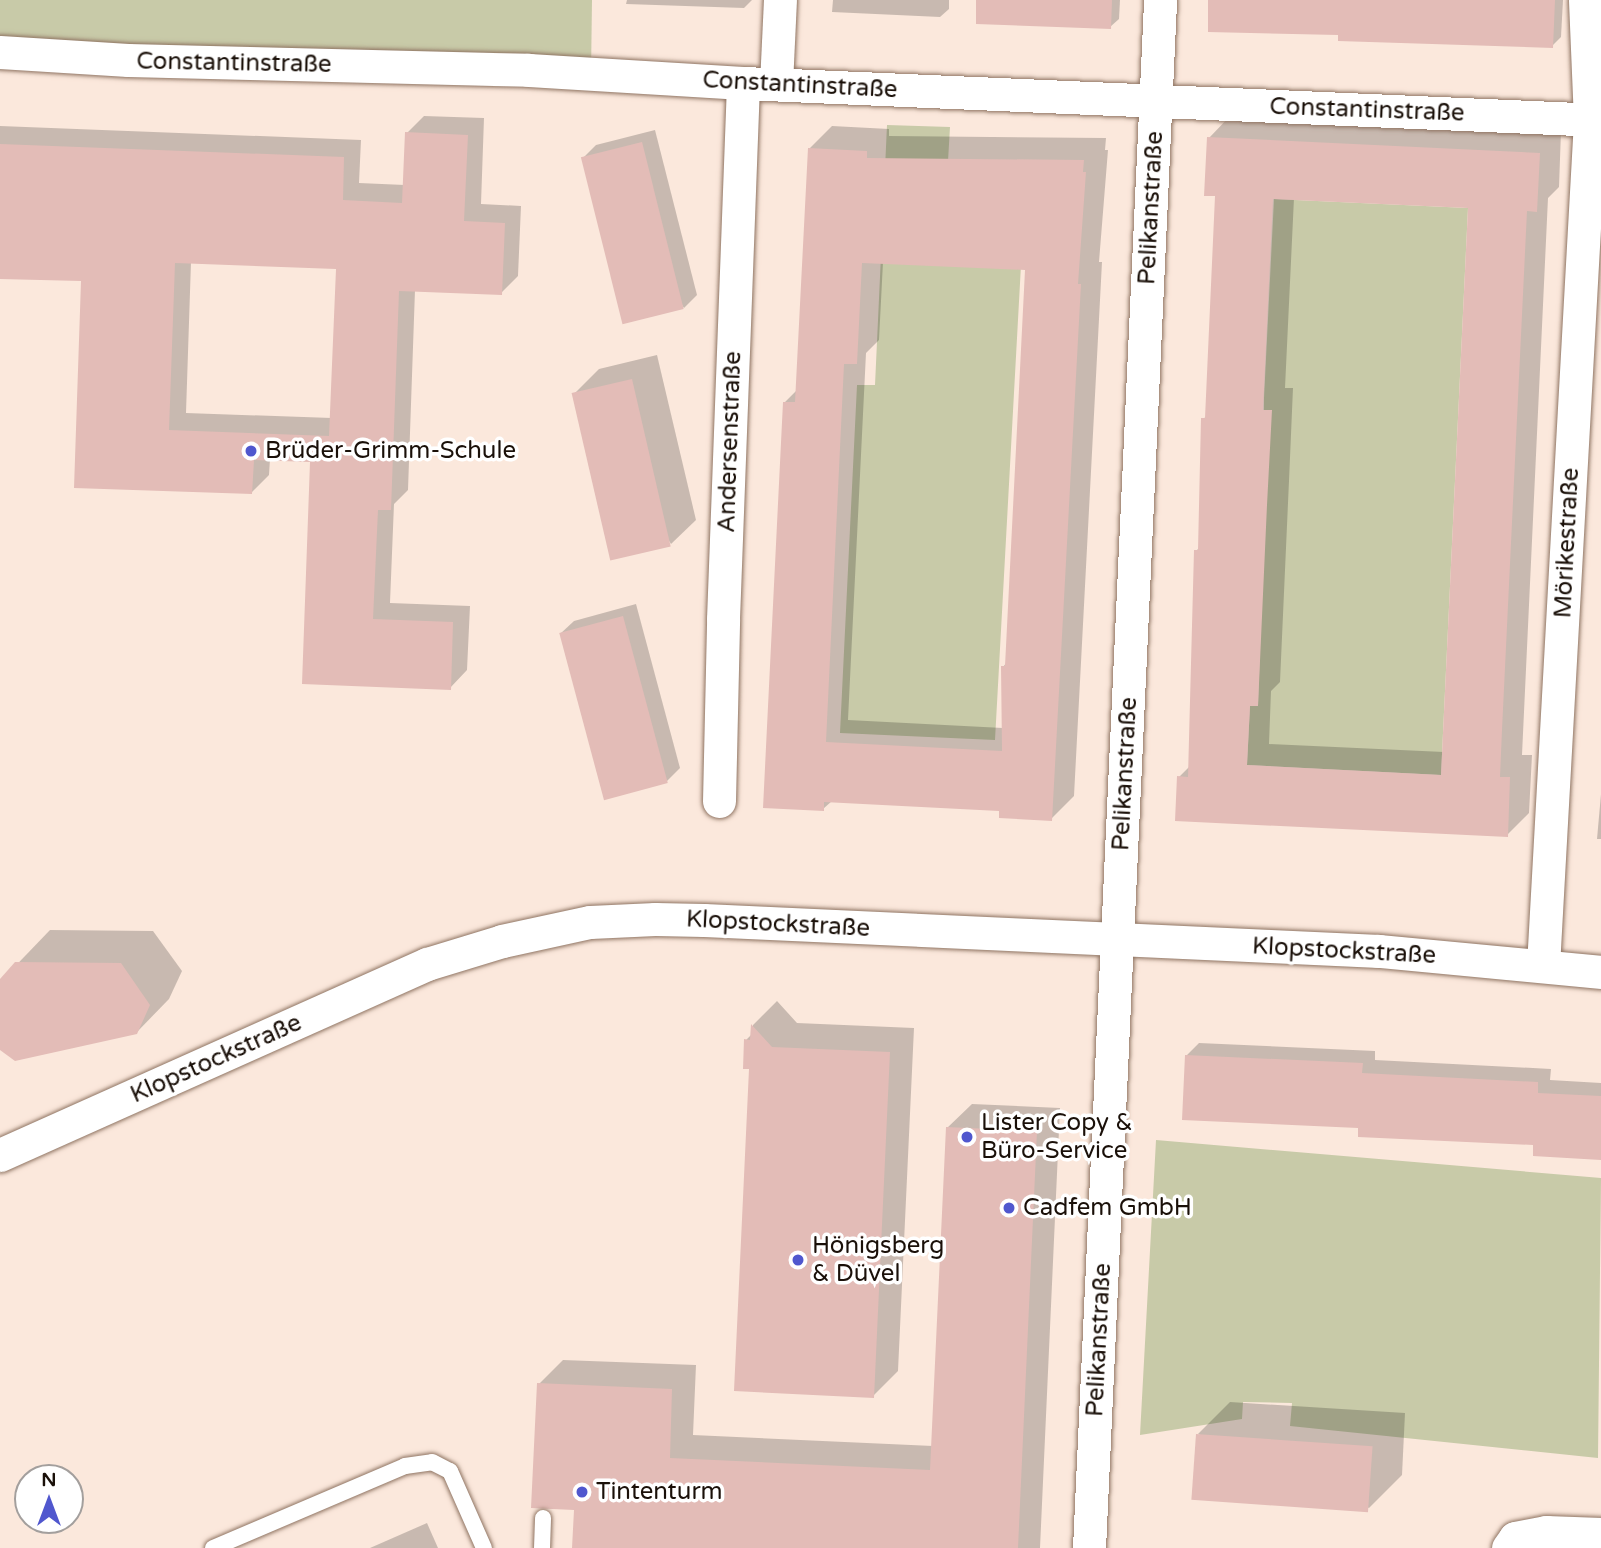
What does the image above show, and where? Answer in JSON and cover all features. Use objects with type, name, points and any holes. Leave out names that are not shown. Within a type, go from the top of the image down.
[{"type":"street","points":[[776,84],[780,0]]},
{"type":"street","name":"Pelikanstraße","points":[[1089,1548],[1160,0]]},
{"type":"street","name":"Mörikestraße","points":[[1543,966],[1596,120],[1586,0]]},
{"type":"street","name":"Constantinstraße","points":[[0,52],[128,60],[529,70],[743,83],[1596,120]]},
{"type":"street","name":"Andersenstraße","points":[[719,801],[743,83]]},
{"type":"street","name":"Klopstockstraße","points":[[0,1155],[427,964],[502,941],[590,922],[704,920],[1378,951],[1601,972]]},
{"type":"street","points":[[1508,1548],[1515,1538],[1546,1532],[1601,1534]]},
{"type":"lane","points":[[213,1548],[405,1466],[432,1462],[450,1471],[484,1548]]},
{"type":"lane","points":[[542,1548],[543,1518]]},
{"type":"green space","points":[[0,0],[592,0],[591,74],[0,50]]},
{"type":"green space","points":[[887,125],[950,127],[945,213],[1021,265],[995,740],[840,733],[857,385],[875,385]]},
{"type":"green space","points":[[1274,199],[1468,208],[1441,775],[1247,765],[1250,706],[1258,706],[1268,410],[1264,410],[1264,398]]},
{"type":"green space","points":[[1156,1140],[1601,1178],[1598,1458],[1290,1426],[1292,1403],[1243,1402],[1242,1419],[1140,1435]]},
{"type":"building","points":[[976,0],[1112,0],[1111,29],[976,24]]},
{"type":"building","points":[[1208,0],[1555,0],[1553,48],[1338,41],[1338,35],[1208,32]]},
{"type":"building","points":[[405,132],[468,135],[464,221],[505,223],[502,295],[399,291],[391,510],[378,510],[373,619],[453,622],[451,690],[302,684],[310,462],[254,460],[252,494],[74,488],[81,281],[0,279],[0,144],[344,157],[343,200],[402,203]],"holes":[[[175,263],[336,269],[329,436],[169,430]]]},
{"type":"building","points":[[1207,137],[1540,153],[1537,212],[1527,211],[1502,730],[1500,777],[1510,777],[1508,837],[1175,821],[1177,776],[1188,777],[1194,550],[1198,550],[1201,418],[1205,418],[1215,196],[1204,196]],"holes":[[[1273,199],[1468,208],[1441,775],[1247,765],[1250,706],[1258,706],[1272,410],[1263,410]]]},
{"type":"building","points":[[642,142],[684,309],[622,324],[581,157]]},
{"type":"building","points":[[808,148],[867,151],[867,158],[1084,160],[1083,172],[1086,172],[1078,284],[1081,284],[1052,821],[999,818],[999,811],[824,802],[824,811],[763,808],[783,402],[795,402]],"holes":[[[862,263],[1025,270],[1005,666],[1001,666],[1002,751],[826,742],[844,364],[857,364]]]},
{"type":"building","points":[[632,379],[671,547],[610,561],[572,393]]},
{"type":"building","points":[[623,616],[668,783],[604,800],[559,633]]},
{"type":"building","points":[[15,962],[121,963],[150,1005],[137,1034],[15,1061],[0,1050],[0,979]]},
{"type":"building","points":[[751,1024],[772,1047],[890,1052],[874,1398],[734,1391],[749,1069],[743,1069],[744,1039],[750,1040]]},
{"type":"building","points":[[1185,1055],[1363,1063],[1362,1073],[1538,1082],[1538,1093],[1601,1096],[1601,1160],[1533,1156],[1533,1145],[1358,1137],[1358,1128],[1182,1120]]},
{"type":"building","points":[[946,1127],[1037,1131],[1018,1548],[572,1548],[574,1510],[531,1508],[537,1383],[672,1389],[670,1458],[930,1470]]},
{"type":"building","points":[[1196,1434],[1373,1446],[1368,1512],[1191,1500]]},
{"type":"place","name":"Brüder-Grimm-Schule","points":[[251,451]]},
{"type":"place","name":"Lister Copy & Büro-Service","points":[[967,1137]]},
{"type":"place","name":"Cadfem GmbH","points":[[1009,1208]]},
{"type":"place","name":"Hönigsberg & Düvel","points":[[798,1260]]},
{"type":"place","name":"Tintenturm","points":[[582,1492]]}]
